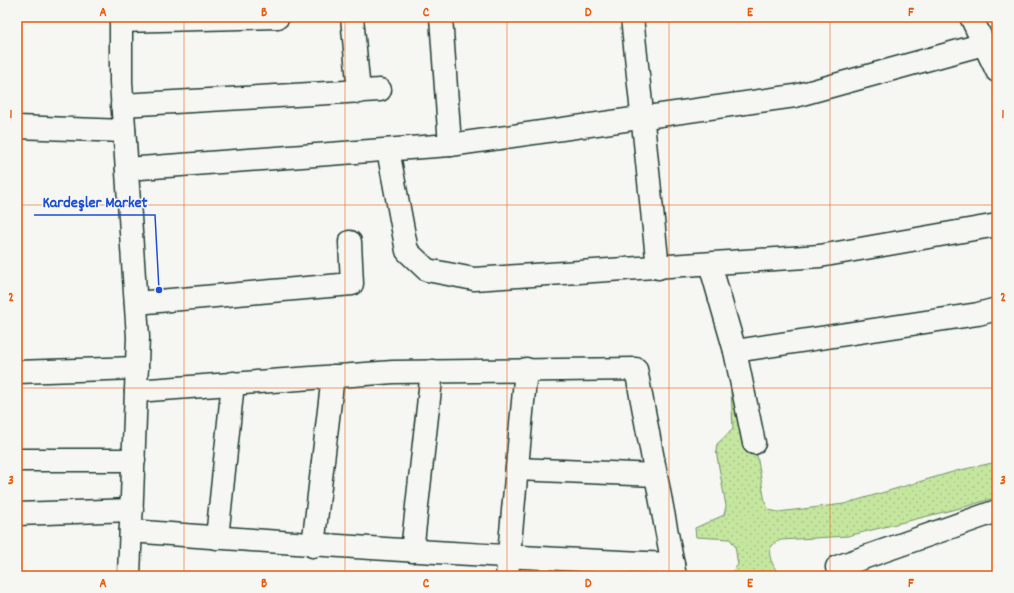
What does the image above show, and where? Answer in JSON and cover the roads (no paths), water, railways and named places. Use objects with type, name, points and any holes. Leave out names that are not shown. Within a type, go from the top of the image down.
[{"type":"street","points":[[129,576],[138,337],[122,105],[121,19],[278,17]]},
{"type":"street","points":[[122,105],[370,91],[352,17]]},
{"type":"street","points":[[441,17],[450,145]]},
{"type":"street","points":[[632,17],[641,118],[658,268]]},
{"type":"street","points":[[971,17],[997,71]]},
{"type":"street","points":[[127,169],[450,145],[794,96],[984,44]]},
{"type":"street","points":[[17,127],[124,131]]},
{"type":"street","points":[[388,150],[407,251],[427,270],[474,279],[658,268],[820,256],[997,225]]},
{"type":"street","points":[[136,303],[352,284],[350,242]]},
{"type":"street","points":[[710,264],[735,351],[754,443]]},
{"type":"street","points":[[735,351],[978,314],[997,309]]},
{"type":"street","points":[[17,372],[137,368]]},
{"type":"street","points":[[508,567],[526,369]]},
{"type":"street","points":[[131,531],[313,546],[412,551],[508,567],[674,570],[636,369],[432,371],[333,376],[136,391]]},
{"type":"street","points":[[412,551],[432,371]]},
{"type":"street","points":[[313,546],[333,376]]},
{"type":"street","points":[[217,538],[233,384]]},
{"type":"street","points":[[17,460],[134,460]]},
{"type":"street","points":[[517,470],[656,475]]},
{"type":"street","points":[[17,514],[132,510]]},
{"type":"street","points":[[839,576],[837,567],[997,511]]},
{"type":"place","name":"Kardeşler Market","points":[[159,290]]}]
